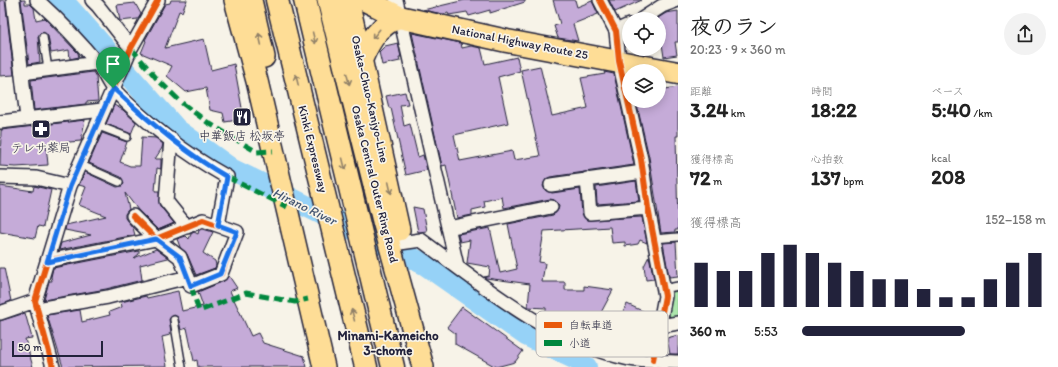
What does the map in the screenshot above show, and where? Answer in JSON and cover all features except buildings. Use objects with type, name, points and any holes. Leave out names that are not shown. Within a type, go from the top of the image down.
[{"type":"highway","name":"Kinki Expressway","points":[[277,0],[366,367]]},
{"type":"highway","points":[[305,0],[393,367]]},
{"type":"highway","name":"National Highway Route 25","points":[[365,0],[507,41],[678,73]]},
{"type":"main road","points":[[235,0],[278,169],[324,367]]},
{"type":"main road","points":[[241,22],[249,10],[247,0]]},
{"type":"main road","points":[[251,0],[338,367]]},
{"type":"main road","name":"Osaka Central Outer Ring Road","points":[[328,0],[383,221],[423,367]]},
{"type":"main road","name":"Osaka-Chuo-Kanjyo-Line","points":[[348,0],[399,228],[403,293]]},
{"type":"main road","points":[[362,59],[370,42],[397,8]]},
{"type":"street","points":[[13,0],[27,118]]},
{"type":"street","points":[[37,0],[64,25],[97,63],[113,88],[171,139],[227,177],[218,225]]},
{"type":"street","points":[[92,0],[131,48]]},
{"type":"street","points":[[53,367],[36,305],[47,262],[70,186],[79,164],[131,48],[158,0]]},
{"type":"street","points":[[600,0],[616,31],[619,61],[643,172],[648,208],[665,296],[662,311]]},
{"type":"street","points":[[653,12],[662,6],[678,0]]},
{"type":"street","points":[[397,8],[457,266]]},
{"type":"street","points":[[616,31],[622,28]]},
{"type":"street","points":[[22,73],[97,63]]},
{"type":"street","points":[[0,122],[102,110]]},
{"type":"street","points":[[171,139],[166,201],[187,228]]},
{"type":"street","points":[[551,185],[643,172]]},
{"type":"street","points":[[0,177],[36,178],[70,186]]},
{"type":"street","points":[[587,179],[590,213],[648,208]]},
{"type":"street","points":[[448,228],[551,207]]},
{"type":"street","points":[[47,262],[156,239],[187,228],[203,220],[237,232],[220,274],[191,286],[180,257],[156,239],[133,216]]},
{"type":"street","points":[[400,243],[421,240],[536,322]]},
{"type":"street","points":[[0,313],[36,305],[108,297],[188,277]]},
{"type":"street","points":[[668,325],[678,323]]},
{"type":"street","points":[[624,357],[631,359],[678,362]]},
{"type":"lane","points":[[43,37],[48,69]]},
{"type":"lane","points":[[96,125],[127,137]]},
{"type":"lane","points":[[79,164],[119,182]]},
{"type":"lane","points":[[654,239],[678,238]]},
{"type":"lane","points":[[663,289],[678,286]]},
{"type":"lane","points":[[174,320],[182,367]]},
{"type":"green space","points":[[678,291],[678,316],[670,318],[668,311],[669,293]]},
{"type":"waterway","name":"Hirano River","points":[[59,0],[69,8],[177,130],[231,169],[426,265],[526,335],[536,340]]},
{"type":"waterway","name":"Hirano River","points":[[572,357],[586,367]]},
{"type":"marked path","points":[[131,48],[157,79],[182,103],[207,122],[257,152],[273,151]]},
{"type":"marked path","points":[[227,177],[287,207]]},
{"type":"marked path","points":[[191,286],[199,311],[246,293],[295,302],[308,299]]},
{"type":"cycle path","points":[[53,367],[35,301],[70,186],[131,48],[158,0]]},
{"type":"cycle path","points":[[600,0],[616,31],[619,61],[641,159],[648,208],[665,296],[662,311]]},
{"type":"cycle path","points":[[47,261],[156,239],[203,220],[237,232],[221,274],[191,286],[180,257],[156,239],[133,216]]},
{"type":"place","name":"中華飯店 松坂亭","points":[[242,117]]},
{"type":"place","name":"テレサ薬局","points":[[41,129]]},
{"type":"district","name":"Minami-Kameicho 3-chome","points":[[388,342]]},
{"type":"route","points":[[113,88],[158,129],[180,146],[227,177],[218,225],[237,232],[220,274],[191,286],[180,257],[156,239],[47,262],[70,186],[102,110],[113,88]]}]
